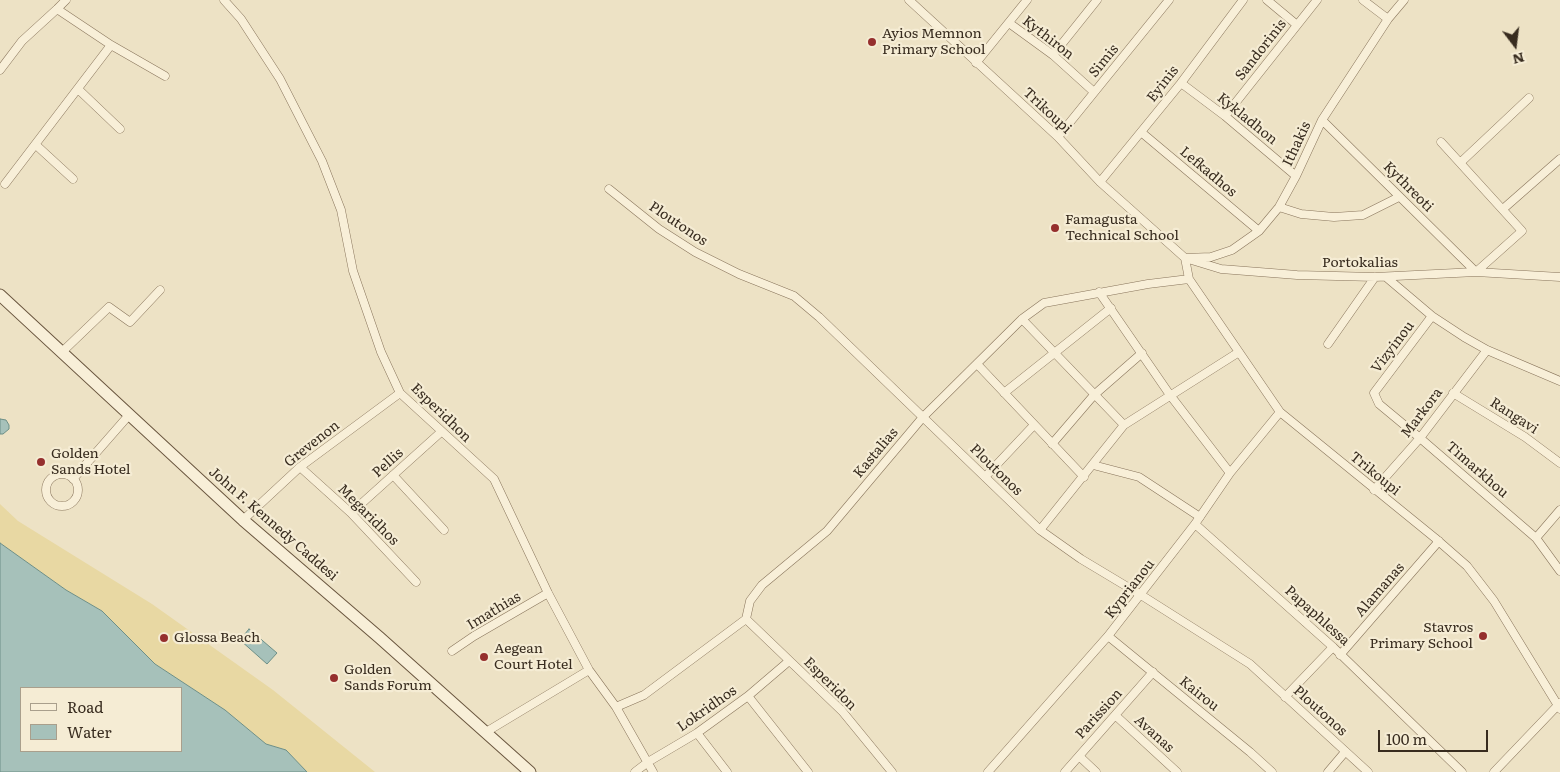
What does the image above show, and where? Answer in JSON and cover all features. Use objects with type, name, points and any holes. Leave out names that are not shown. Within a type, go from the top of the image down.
[{"type":"street","points":[[0,70],[22,41],[66,0]]},
{"type":"street","name":"Esperidhon","points":[[224,0],[241,19],[280,79],[322,161],[341,210],[353,271],[381,352],[400,393],[494,480],[548,593],[589,670],[616,707],[653,772]]},
{"type":"street","name":"Trikoupi","points":[[909,0],[919,3],[976,63],[1058,137],[1100,182],[1166,242]]},
{"type":"street","points":[[976,63],[1027,0]]},
{"type":"street","points":[[1053,55],[1097,0]]},
{"type":"street","name":"Simis","points":[[1058,137],[1170,0]]},
{"type":"street","name":"Eyinis","points":[[1100,182],[1181,83],[1243,0]]},
{"type":"street","points":[[1267,0],[1297,25]]},
{"type":"street","name":"Sandorinis","points":[[1225,116],[1317,0]]},
{"type":"street","points":[[1363,0],[1388,19]]},
{"type":"street","name":"Ithakis","points":[[1185,258],[1211,257],[1232,250],[1259,230],[1279,207],[1296,176],[1322,120],[1388,19],[1404,0]]},
{"type":"street","points":[[57,10],[111,45],[165,76]]},
{"type":"street","name":"Kythiron","points":[[1009,23],[1053,55],[1094,92]]},
{"type":"street","points":[[5,184],[111,45]]},
{"type":"street","name":"Kykladhon","points":[[1181,83],[1225,116],[1296,176]]},
{"type":"street","points":[[78,89],[120,129]]},
{"type":"street","points":[[1460,163],[1530,98]]},
{"type":"street","name":"Kythreoti","points":[[1322,120],[1476,272]]},
{"type":"street","name":"Lefkadhos","points":[[1141,132],[1259,230]]},
{"type":"street","points":[[1440,142],[1522,231],[1476,272]]},
{"type":"street","points":[[36,145],[73,179]]},
{"type":"street","points":[[1502,209],[1560,159]]},
{"type":"street","name":"Ploutonos","points":[[609,189],[659,229],[695,252],[739,274],[794,296],[819,317],[1040,530],[1081,559],[1250,664],[1368,772]]},
{"type":"street","points":[[1279,207],[1301,214],[1334,217],[1363,215],[1399,197]]},
{"type":"street","name":"Portokalias","points":[[1166,242],[1185,258],[1221,269],[1297,275],[1375,277],[1476,272],[1560,277]]},
{"type":"street","name":"Trikoupi","points":[[1185,258],[1190,279],[1280,412],[1467,566],[1494,601],[1559,706]]},
{"type":"street","points":[[1386,276],[1432,316],[1487,350],[1560,381]]},
{"type":"street","points":[[1328,344],[1375,277]]},
{"type":"street","name":"Kastalias","points":[[746,619],[750,601],[762,585],[827,531],[923,416],[1022,319],[1044,303],[1099,292],[1190,279]]},
{"type":"street","points":[[62,352],[109,307],[130,322],[160,290]]},
{"type":"street","points":[[1099,292],[1170,395],[1230,473]]},
{"type":"street","name":"John F. Kennedy Caddesi","points":[[0,295],[243,520],[530,772]]},
{"type":"street","points":[[1004,393],[1111,308]]},
{"type":"street","name":"Vizyinou","points":[[1374,393],[1432,316]]},
{"type":"street","points":[[1022,319],[1124,424]]},
{"type":"street","name":"Markora","points":[[1374,490],[1420,438],[1453,392],[1487,350]]},
{"type":"street","points":[[1040,530],[1124,424],[1239,352]]},
{"type":"street","points":[[1052,444],[1094,395],[1142,353]]},
{"type":"street","points":[[977,364],[1084,476]]},
{"type":"street","name":"Rangavi","points":[[1453,392],[1526,438],[1560,463]]},
{"type":"street","name":"Grevenon","points":[[243,520],[300,468],[400,393]]},
{"type":"street","name":"Timarkhou","points":[[1374,393],[1379,404],[1536,538],[1560,570]]},
{"type":"street","name":"Kyprianou","points":[[988,772],[1108,636],[1198,520],[1230,473],[1280,412]]},
{"type":"street","points":[[73,479],[129,415]]},
{"type":"street","points":[[985,477],[1034,425]]},
{"type":"street","name":"Pellis","points":[[351,513],[441,432]]},
{"type":"street","name":"Papaphlessa","points":[[1093,465],[1139,478],[1198,520],[1462,772]]},
{"type":"street","name":"Megaridhos","points":[[300,468],[351,513],[416,582]]},
{"type":"street","points":[[64,474],[73,479],[78,488],[73,502],[68,505],[58,506],[49,501],[46,485],[53,477],[64,474]]},
{"type":"street","points":[[394,475],[444,530]]},
{"type":"street","points":[[1536,538],[1560,510]]},
{"type":"street","name":"Alamanas","points":[[1340,655],[1439,541]]},
{"type":"street","name":"Imathias","points":[[452,651],[548,593]]},
{"type":"street","points":[[616,707],[644,695],[746,619]]},
{"type":"street","name":"Esperidon","points":[[746,619],[842,711],[892,772]]},
{"type":"street","name":"Kairou","points":[[1108,636],[1272,772]]},
{"type":"street","points":[[1285,697],[1333,647]]},
{"type":"street","name":"Lokridhos","points":[[634,772],[697,733],[748,696],[789,660]]},
{"type":"street","points":[[486,732],[589,670]]},
{"type":"street","name":"Parission","points":[[1065,772],[1153,672]]},
{"type":"street","points":[[748,696],[808,772]]},
{"type":"street","points":[[1494,772],[1559,706]]},
{"type":"street","name":"Avanas","points":[[1115,715],[1177,772]]},
{"type":"street","points":[[697,733],[727,772]]},
{"type":"street","points":[[1328,772],[1345,752]]},
{"type":"street","points":[[1079,756],[1096,772]]},
{"type":"sand","name":"Glossa Beach","points":[[0,504],[18,521],[152,604],[273,690],[375,772],[307,772],[286,750],[266,744],[225,710],[155,664],[102,611],[66,590],[0,543]]},
{"type":"water","points":[[0,419],[6,420],[9,425],[9,429],[3,434],[0,434]]},
{"type":"water","points":[[0,543],[66,590],[102,611],[155,664],[225,710],[266,744],[286,750],[307,772],[0,772]]},
{"type":"water","points":[[249,629],[277,653],[267,664],[240,640]]},
{"type":"place","name":"Ayios Memnon Primary School","points":[[872,42]]},
{"type":"place","name":"Famagusta Technical School","points":[[1055,228]]},
{"type":"place","name":"Golden Sands Hotel","points":[[41,462]]},
{"type":"place","name":"Stavros Primary School","points":[[1483,636]]},
{"type":"place","name":"Glossa Beach","points":[[164,638]]},
{"type":"place","name":"Aegean Court Hotel","points":[[484,657]]},
{"type":"place","name":"Golden Sands Forum","points":[[334,678]]}]
